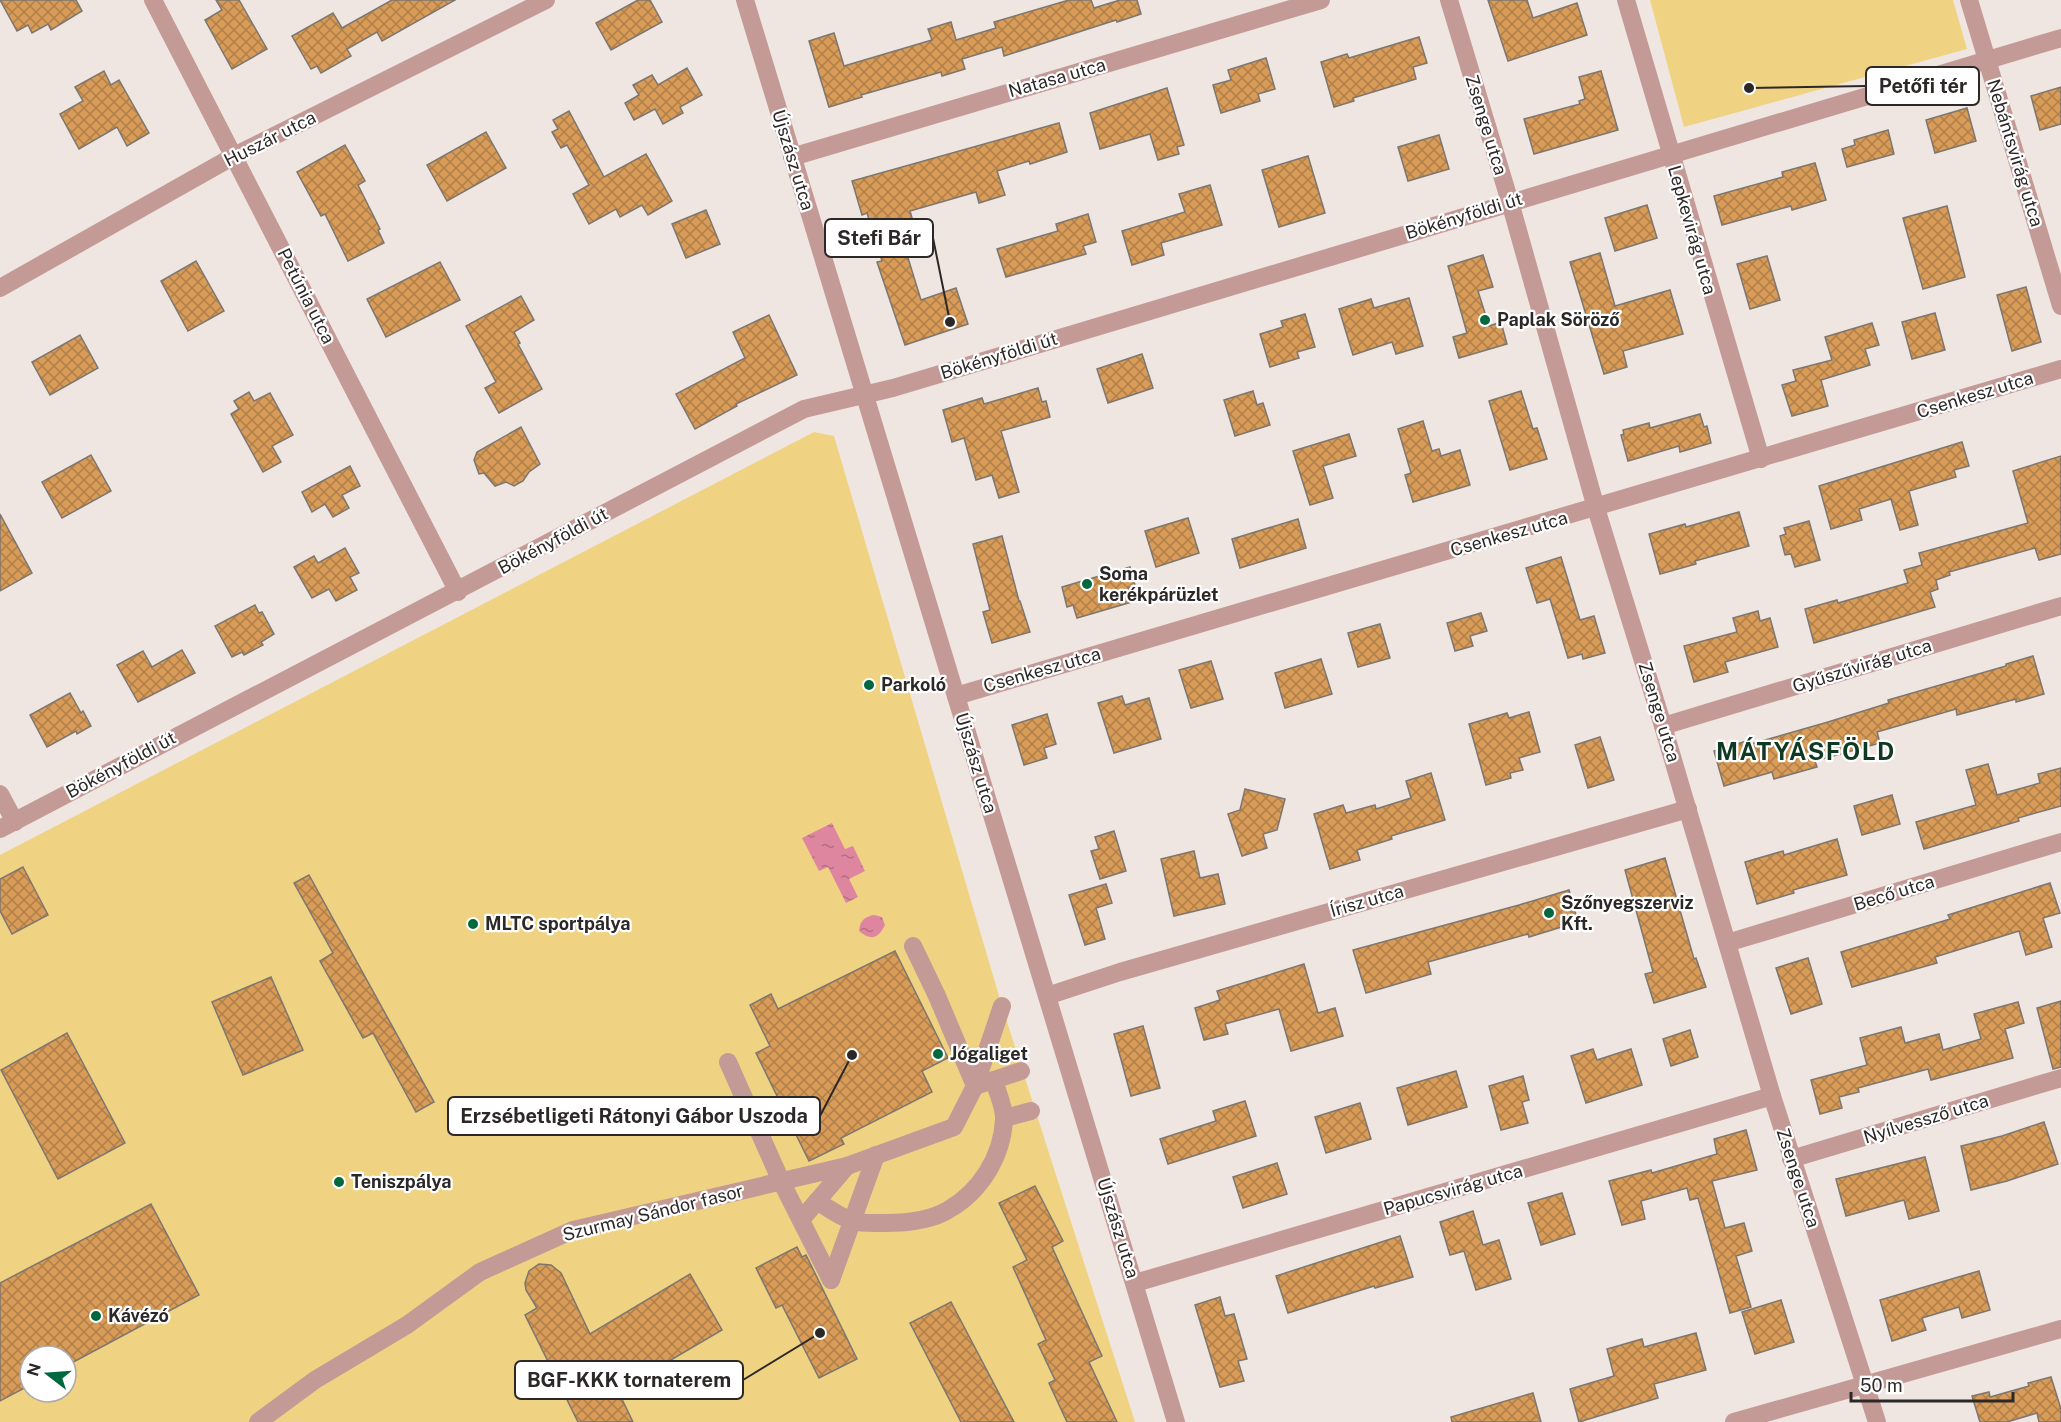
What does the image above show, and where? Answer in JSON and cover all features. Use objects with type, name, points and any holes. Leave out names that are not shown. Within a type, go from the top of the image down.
[{"type":"street","name":"Petúnia utca","points":[[153,0],[458,592]]},
{"type":"street","name":"Huszár utca","points":[[0,288],[234,156],[546,0]]},
{"type":"street","name":"Újszász utca","points":[[745,0],[1176,1422]]},
{"type":"street","name":"Natasa utca","points":[[792,157],[1321,0]]},
{"type":"street","name":"Zsenge utca","points":[[1449,0],[1510,202],[1596,508],[1688,808],[1772,1096],[1877,1422]]},
{"type":"street","name":"Lepkevirág utca","points":[[1626,0],[1761,459]]},
{"type":"street","name":"Nebántsvirág utca","points":[[1969,0],[2061,306]]},
{"type":"street","name":"Bökényföldi út","points":[[8,825],[804,410],[893,388],[2061,38]]},
{"type":"street","name":"Csenkesz utca","points":[[956,696],[2061,369]]},
{"type":"street","name":"Gyűszűvirág utca","points":[[1663,726],[2061,606]]},
{"type":"street","points":[[0,794],[8,825]]},
{"type":"street","name":"Írisz utca","points":[[1047,996],[1120,972],[1688,808]]},
{"type":"street","name":"Becő utca","points":[[1727,943],[2061,842]]},
{"type":"street","points":[[913,946],[938,996],[975,1086],[1021,1071]]},
{"type":"street","name":"Szurmay Sándor fasor","points":[[258,1422],[315,1380],[407,1325],[480,1272],[573,1230],[847,1166],[954,1127],[975,1086],[1002,1006]]},
{"type":"street","points":[[728,1062],[781,1181],[831,1280],[876,1155]]},
{"type":"street","name":"Nyílvessző utca","points":[[1791,1159],[2061,1078]]},
{"type":"street","points":[[817,1201],[853,1221],[900,1223],[924,1219],[947,1211],[968,1196],[984,1178],[995,1160],[1005,1118],[994,1080]]},
{"type":"street","name":"Papucsvirág utca","points":[[1135,1283],[1772,1096]]},
{"type":"street","points":[[1005,1118],[1032,1111]]},
{"type":"street","points":[[801,1220],[847,1166]]},
{"type":"street","points":[[1734,1422],[2061,1329]]},
{"type":"shaded area","points":[[1650,0],[1953,0],[1967,49],[1684,127]]},
{"type":"shaded area","points":[[814,432],[834,436],[1002,1006],[1135,1422],[0,1422],[0,855]]},
{"type":"water","points":[[832,823],[845,849],[853,846],[865,871],[849,879],[858,897],[846,903],[828,867],[819,871],[802,838]]},
{"type":"water","points":[[874,915],[882,917],[885,925],[877,936],[871,937],[859,931],[863,920]]},
{"type":"building","points":[[0,0],[76,0],[82,11],[51,30],[48,24],[32,33],[28,25],[17,31]]},
{"type":"building","points":[[216,0],[239,0],[267,49],[232,69],[205,20],[222,10]]},
{"type":"building","points":[[392,0],[455,0],[382,41],[377,32],[347,49],[351,56],[321,73],[317,66],[311,69],[292,36],[333,13],[342,28]]},
{"type":"building","points":[[638,0],[650,0],[662,22],[611,50],[596,23]]},
{"type":"building","points":[[1069,0],[1091,0],[1094,8],[1120,0],[1137,0],[1141,14],[1004,56],[1002,47],[962,59],[965,69],[942,76],[941,72],[861,95],[862,97],[829,107],[809,41],[834,33],[844,66],[932,40],[928,29],[951,22],[956,40],[996,28],[994,22]]},
{"type":"building","points":[[1488,0],[1527,0],[1533,18],[1577,3],[1587,35],[1508,61]]},
{"type":"building","points":[[1419,37],[1427,63],[1413,67],[1416,79],[1353,98],[1354,101],[1334,107],[1321,62],[1347,54],[1349,58]]},
{"type":"building","points":[[1266,58],[1275,89],[1258,94],[1260,101],[1221,113],[1213,85],[1231,80],[1228,70]]},
{"type":"building","points":[[687,68],[702,95],[680,107],[683,113],[663,124],[655,109],[634,120],[625,103],[639,95],[633,85],[652,75],[658,85]]},
{"type":"building","points":[[104,71],[111,85],[119,80],[149,133],[127,146],[117,127],[79,149],[60,114],[83,101],[75,87]]},
{"type":"building","points":[[1601,71],[1618,130],[1534,154],[1524,119],[1580,104],[1579,101],[1585,99],[1579,77]]},
{"type":"building","points":[[2061,87],[2061,124],[2040,130],[2031,96]]},
{"type":"building","points":[[1167,88],[1184,145],[1177,147],[1179,154],[1158,160],[1150,134],[1100,149],[1090,113]]},
{"type":"building","points":[[1967,108],[1976,141],[1935,153],[1926,120]]},
{"type":"building","points":[[569,111],[604,177],[646,154],[672,201],[648,215],[642,205],[620,217],[616,209],[589,224],[573,194],[589,185],[567,145],[561,148],[552,132],[558,129],[553,120]]},
{"type":"building","points":[[1059,123],[1067,152],[1030,164],[1029,161],[997,171],[1005,195],[979,203],[976,192],[910,211],[915,228],[900,232],[921,300],[956,288],[968,324],[905,345],[877,262],[882,261],[867,213],[862,215],[852,181]]},
{"type":"building","points":[[1888,130],[1894,154],[1847,167],[1842,149],[1855,145],[1854,140]]},
{"type":"building","points":[[486,132],[506,168],[447,201],[427,165]]},
{"type":"building","points":[[1439,135],[1449,169],[1408,181],[1398,147]]},
{"type":"building","points":[[345,145],[365,181],[358,185],[380,229],[378,230],[384,243],[348,261],[325,214],[321,216],[297,172]]},
{"type":"building","points":[[1308,156],[1325,213],[1279,227],[1262,170]]},
{"type":"building","points":[[1815,163],[1826,200],[1792,210],[1791,206],[1722,225],[1714,196],[1783,177],[1782,172]]},
{"type":"building","points":[[1210,185],[1222,225],[1161,243],[1164,255],[1132,265],[1122,231],[1185,212],[1179,194]]},
{"type":"building","points":[[1647,205],[1657,238],[1615,251],[1605,218]]},
{"type":"building","points":[[1947,206],[1965,277],[1923,289],[1903,218]]},
{"type":"building","points":[[706,210],[720,244],[686,258],[672,224]]},
{"type":"building","points":[[1088,214],[1096,242],[1083,246],[1086,254],[1006,277],[997,249],[1058,231],[1056,224]]},
{"type":"building","points":[[1600,253],[1615,306],[1670,290],[1683,334],[1623,351],[1627,367],[1604,374],[1570,262]]},
{"type":"building","points":[[1483,255],[1493,287],[1478,291],[1489,326],[1501,322],[1507,344],[1459,358],[1453,337],[1467,333],[1448,266]]},
{"type":"building","points":[[1767,256],[1780,300],[1750,309],[1737,264]]},
{"type":"building","points":[[196,261],[224,311],[188,331],[161,281]]},
{"type":"building","points":[[440,262],[460,300],[386,337],[367,299]]},
{"type":"building","points":[[2026,287],[2041,342],[2012,351],[1997,295]]},
{"type":"building","points":[[521,296],[534,320],[514,332],[542,389],[499,413],[485,388],[496,382],[466,326]]},
{"type":"building","points":[[1409,298],[1423,346],[1396,354],[1392,342],[1353,355],[1339,309],[1371,299],[1374,308]]},
{"type":"building","points":[[1935,313],[1945,350],[1912,359],[1902,322]]},
{"type":"building","points":[[1305,314],[1315,347],[1297,352],[1299,358],[1270,367],[1260,334],[1283,327],[1281,321]]},
{"type":"building","points":[[769,315],[797,375],[736,404],[737,406],[695,429],[676,394],[745,358],[733,332]]},
{"type":"building","points":[[1872,323],[1879,345],[1865,349],[1870,365],[1821,380],[1828,406],[1792,416],[1782,385],[1796,381],[1793,370],[1832,360],[1825,337]]},
{"type":"building","points":[[80,335],[98,368],[50,395],[32,362]]},
{"type":"building","points":[[1142,354],[1153,388],[1108,403],[1097,369]]},
{"type":"building","points":[[1038,388],[1042,402],[1046,401],[1050,417],[1001,431],[1019,492],[999,498],[992,475],[976,480],[964,438],[952,442],[943,410],[982,398],[984,404]]},
{"type":"building","points":[[1253,391],[1257,405],[1263,403],[1270,425],[1235,436],[1224,400]]},
{"type":"building","points":[[1521,391],[1533,429],[1537,428],[1547,459],[1510,470],[1489,401]]},
{"type":"building","points":[[249,392],[254,401],[270,393],[293,435],[272,446],[281,462],[263,472],[231,414],[239,409],[234,401]]},
{"type":"building","points":[[1700,414],[1704,427],[1707,426],[1711,443],[1680,452],[1679,446],[1628,461],[1621,435],[1624,434],[1623,430],[1649,423],[1650,428]]},
{"type":"building","points":[[1423,421],[1432,451],[1439,449],[1441,456],[1460,450],[1470,485],[1413,502],[1405,475],[1411,473],[1398,429]]},
{"type":"building","points":[[521,427],[540,464],[529,472],[523,481],[514,486],[506,482],[495,486],[484,473],[479,474],[474,460],[477,452]]},
{"type":"building","points":[[1349,434],[1356,456],[1323,466],[1333,498],[1310,505],[1293,451]]},
{"type":"building","points":[[1962,442],[1969,466],[1954,470],[1956,477],[1909,491],[1918,525],[1900,530],[1891,499],[1859,509],[1862,520],[1831,529],[1819,486]]},
{"type":"building","points":[[91,455],[111,491],[62,518],[42,482]]},
{"type":"building","points":[[2061,456],[2061,554],[2039,560],[2035,548],[1949,572],[1950,575],[1936,580],[1938,589],[1930,592],[1935,607],[1814,643],[1805,609],[1837,600],[1838,603],[1908,583],[1904,570],[1922,565],[1919,553],[2028,523],[2013,471]]},
{"type":"building","points":[[350,466],[360,486],[342,495],[349,508],[333,517],[325,504],[312,512],[302,492]]},
{"type":"building","points":[[1739,512],[1749,546],[1695,561],[1696,564],[1660,574],[1649,534],[1685,524],[1686,527]]},
{"type":"building","points":[[0,514],[32,573],[0,591]]},
{"type":"building","points":[[1188,518],[1199,553],[1156,567],[1145,531]]},
{"type":"building","points":[[1298,519],[1306,548],[1240,568],[1232,539]]},
{"type":"building","points":[[1809,521],[1820,560],[1795,567],[1791,554],[1785,555],[1780,536],[1786,534],[1784,528]]},
{"type":"building","points":[[1002,536],[1019,601],[1030,632],[992,643],[983,612],[990,610],[973,544]]},
{"type":"building","points":[[345,548],[359,573],[350,577],[357,590],[336,601],[329,589],[312,598],[294,567],[314,556],[318,563]]},
{"type":"building","points":[[1561,557],[1580,620],[1594,616],[1605,653],[1583,659],[1582,654],[1568,658],[1550,599],[1537,603],[1526,568]]},
{"type":"building","points":[[1130,567],[1135,585],[1128,588],[1132,602],[1077,618],[1073,605],[1067,607],[1062,587]]},
{"type":"building","points":[[255,605],[259,613],[262,612],[274,634],[261,642],[263,645],[244,655],[242,652],[232,657],[215,626]]},
{"type":"building","points":[[1758,611],[1760,621],[1770,618],[1778,647],[1725,662],[1728,672],[1694,682],[1684,646],[1737,632],[1733,618]]},
{"type":"building","points":[[1481,613],[1487,631],[1470,636],[1473,646],[1455,651],[1447,623]]},
{"type":"building","points":[[1380,624],[1390,658],[1358,667],[1348,633]]},
{"type":"building","points":[[182,650],[195,673],[138,702],[117,665],[143,651],[152,667]]},
{"type":"building","points":[[2033,656],[2044,694],[1957,715],[1956,709],[1877,732],[1880,743],[1815,761],[1817,767],[1774,779],[1772,772],[1724,786],[1714,751],[1750,740],[1751,744],[1828,722],[1889,703],[1888,700]]},
{"type":"building","points":[[1321,659],[1332,694],[1285,708],[1275,673]]},
{"type":"building","points":[[1211,661],[1223,699],[1191,708],[1179,670]]},
{"type":"building","points":[[70,693],[91,726],[77,734],[76,731],[47,747],[30,715]]},
{"type":"building","points":[[1122,696],[1125,705],[1149,698],[1161,739],[1114,753],[1098,703]]},
{"type":"building","points":[[1529,712],[1540,752],[1519,758],[1523,770],[1510,773],[1511,778],[1486,785],[1469,724],[1507,713],[1509,718]]},
{"type":"building","points":[[1047,714],[1056,744],[1044,748],[1047,758],[1024,765],[1012,725]]},
{"type":"building","points":[[1600,737],[1614,780],[1588,788],[1575,745]]},
{"type":"building","points":[[1988,764],[1997,795],[2040,783],[2038,774],[2061,768],[2061,806],[1924,849],[1916,822],[1976,805],[1966,770]]},
{"type":"building","points":[[1431,773],[1445,820],[1391,836],[1392,839],[1357,850],[1360,860],[1330,869],[1314,814],[1343,805],[1346,813],[1375,805],[1376,809],[1411,798],[1406,781]]},
{"type":"building","points":[[1245,789],[1285,799],[1277,830],[1263,834],[1267,848],[1242,856],[1228,814],[1240,810]]},
{"type":"building","points":[[1892,795],[1900,824],[1862,835],[1854,806]]},
{"type":"building","points":[[1114,831],[1126,871],[1100,879],[1091,851],[1099,849],[1095,837]]},
{"type":"building","points":[[1837,839],[1847,875],[1793,890],[1794,893],[1757,904],[1745,862],[1783,851],[1784,855]]},
{"type":"building","points":[[1194,851],[1200,878],[1218,874],[1225,904],[1174,916],[1161,859]]},
{"type":"building","points":[[1665,858],[1694,959],[1696,958],[1706,987],[1654,1003],[1645,974],[1653,972],[1625,870]]},
{"type":"building","points":[[23,867],[48,915],[12,934],[0,911],[0,879]]},
{"type":"building","points":[[309,875],[434,1102],[416,1112],[373,1033],[363,1038],[320,961],[333,953],[294,883]]},
{"type":"building","points":[[2050,883],[2060,913],[2043,918],[2052,947],[2026,955],[2019,931],[1935,957],[1937,963],[1852,987],[1841,952],[1950,919],[1948,915]]},
{"type":"building","points":[[1106,884],[1112,903],[1096,908],[1105,939],[1085,945],[1069,895]]},
{"type":"building","points":[[1569,890],[1578,922],[1529,937],[1528,934],[1428,962],[1431,974],[1366,993],[1353,950]]},
{"type":"building","points":[[895,951],[948,1058],[922,1071],[932,1092],[841,1138],[844,1144],[809,1161],[756,1053],[770,1046],[750,1005],[771,994],[778,1009]]},
{"type":"building","points":[[1808,958],[1822,1004],[1791,1014],[1776,968]]},
{"type":"building","points":[[1304,964],[1318,1013],[1335,1008],[1343,1036],[1291,1051],[1279,1009],[1225,1024],[1228,1034],[1204,1040],[1195,1008],[1220,1000],[1217,991]]},
{"type":"building","points":[[271,977],[303,1050],[243,1075],[212,1002]]},
{"type":"building","points":[[2061,1001],[2061,1067],[2053,1069],[2037,1008]]},
{"type":"building","points":[[2018,1002],[2024,1023],[2005,1029],[2013,1058],[1931,1080],[1928,1069],[1858,1088],[1859,1092],[1839,1097],[1842,1108],[1820,1114],[1811,1080],[1867,1065],[1860,1038],[1901,1027],[1905,1043],[1939,1034],[1943,1050],[1981,1039],[1974,1014]]},
{"type":"building","points":[[1143,1026],[1160,1088],[1131,1096],[1114,1034]]},
{"type":"building","points":[[1690,1030],[1698,1057],[1671,1066],[1663,1039]]},
{"type":"building","points":[[67,1033],[125,1143],[58,1179],[1,1070]]},
{"type":"building","points":[[1593,1049],[1597,1060],[1631,1049],[1642,1085],[1586,1103],[1571,1056]]},
{"type":"building","points":[[1456,1071],[1467,1107],[1408,1125],[1397,1088]]},
{"type":"building","points":[[1523,1076],[1529,1100],[1522,1102],[1528,1123],[1501,1130],[1489,1086]]},
{"type":"building","points":[[1245,1101],[1256,1136],[1168,1164],[1160,1139],[1216,1121],[1213,1111]]},
{"type":"building","points":[[1360,1103],[1371,1139],[1326,1153],[1315,1117]]},
{"type":"building","points":[[2044,1122],[2058,1164],[1971,1190],[1961,1146]]},
{"type":"building","points":[[1746,1130],[1757,1170],[1712,1181],[1725,1228],[1744,1223],[1752,1251],[1736,1256],[1751,1307],[1730,1313],[1698,1198],[1690,1200],[1687,1188],[1641,1201],[1645,1219],[1622,1225],[1609,1181],[1651,1170],[1652,1173],[1717,1154],[1714,1139]]},
{"type":"building","points":[[1925,1157],[1939,1211],[1909,1219],[1904,1200],[1846,1216],[1836,1179]]},
{"type":"building","points":[[1277,1163],[1287,1194],[1243,1208],[1233,1177]]},
{"type":"building","points":[[1035,1186],[1063,1241],[1052,1247],[1102,1356],[1089,1362],[1117,1422],[1067,1422],[1049,1383],[1055,1380],[1038,1344],[1046,1340],[1013,1267],[1027,1260],[999,1203]]},
{"type":"building","points":[[1562,1193],[1575,1234],[1541,1245],[1528,1203]]},
{"type":"building","points":[[151,1204],[199,1295],[78,1360],[78,1344],[18,1344],[18,1391],[0,1401],[0,1283]]},
{"type":"building","points":[[1473,1211],[1483,1245],[1499,1240],[1511,1279],[1476,1290],[1464,1251],[1450,1255],[1440,1222]]},
{"type":"building","points":[[1400,1236],[1413,1277],[1375,1288],[1374,1286],[1288,1313],[1276,1276]]},
{"type":"building","points":[[797,1247],[802,1257],[806,1255],[857,1359],[819,1378],[782,1305],[776,1308],[756,1268]]},
{"type":"building","points":[[539,1264],[551,1265],[561,1273],[590,1334],[690,1274],[722,1330],[618,1391],[633,1422],[578,1422],[525,1315],[537,1308],[526,1290],[525,1283],[529,1271]]},
{"type":"building","points":[[1979,1271],[1990,1310],[1962,1318],[1959,1307],[1922,1318],[1926,1330],[1892,1341],[1880,1300]]},
{"type":"building","points":[[1220,1297],[1225,1316],[1234,1314],[1247,1359],[1238,1361],[1244,1381],[1220,1387],[1195,1305]]},
{"type":"building","points":[[1781,1300],[1794,1342],[1755,1354],[1742,1312]]},
{"type":"building","points":[[951,1302],[1014,1422],[961,1422],[910,1323]]},
{"type":"building","points":[[1696,1333],[1706,1370],[1654,1384],[1658,1398],[1579,1422],[1570,1389],[1614,1376],[1607,1349],[1642,1339],[1644,1347]]},
{"type":"building","points":[[2051,1377],[2061,1409],[2061,1422],[2039,1422],[2037,1413],[2007,1422],[1980,1422],[1972,1396],[1989,1392],[1990,1397]]},
{"type":"building","points":[[1533,1393],[1541,1422],[1452,1422],[1451,1417]]},
{"type":"place","name":"Petőfi tér","points":[[1749,88]]},
{"type":"place","name":"Paplak Söröző","points":[[1485,320]]},
{"type":"place","name":"Stefi Bár","points":[[950,322]]},
{"type":"place","name":"Soma kerékpárüzlet","points":[[1087,584]]},
{"type":"place","name":"Parkoló","points":[[869,685]]},
{"type":"place","name":"Szőnyegszerviz Kft.","points":[[1549,913]]},
{"type":"place","name":"MLTC sportpálya","points":[[473,924]]},
{"type":"place","name":"Jógaliget","points":[[938,1054]]},
{"type":"place","name":"Erzsébetligeti Rátonyi Gábor Uszoda","points":[[852,1055]]},
{"type":"place","name":"Teniszpálya","points":[[339,1182]]},
{"type":"place","name":"Kávézó","points":[[96,1316]]},
{"type":"place","name":"BGF-KKK tornaterem","points":[[820,1333]]},
{"type":"district","name":"MÁTYÁSFÖLD","points":[[1806,752]]}]
